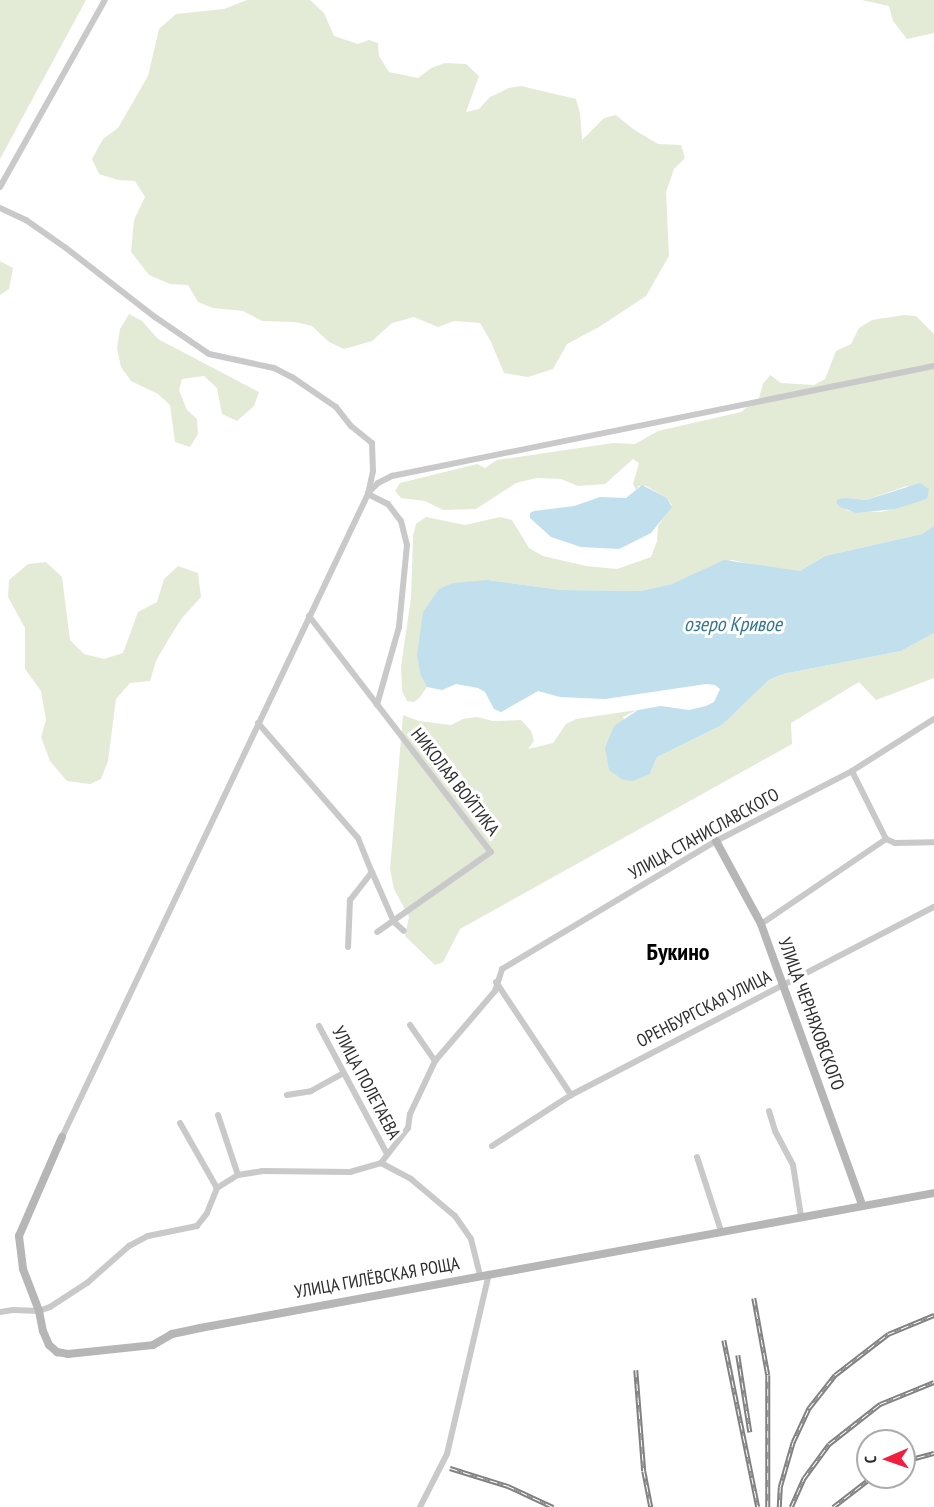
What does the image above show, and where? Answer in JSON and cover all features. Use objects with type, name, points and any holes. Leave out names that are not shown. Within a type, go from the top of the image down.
[{"type":"street","points":[[0,187],[105,0]]},
{"type":"street","points":[[0,208],[26,220],[155,317],[209,354],[274,368],[336,407],[351,426],[372,443],[373,471],[368,494],[62,1137]]},
{"type":"street","points":[[368,494],[378,483],[392,476],[934,366]]},
{"type":"street","points":[[368,494],[388,504],[401,521],[407,546],[399,627],[377,705]]},
{"type":"street","points":[[309,616],[377,705]]},
{"type":"street","name":"НИКОЛАЯ ВОЙТИКА","points":[[377,705],[491,852],[377,932]]},
{"type":"street","name":"УЛИЦА СТАНИСЛАВСКОГО","points":[[496,982],[502,969],[716,841],[852,771],[934,719]]},
{"type":"street","points":[[258,723],[358,838],[394,920],[404,931]]},
{"type":"street","points":[[852,771],[886,839],[895,843],[934,842]]},
{"type":"street","points":[[761,924],[886,839]]},
{"type":"street","name":"УЛИЦА ЧЕРНЯХОВСКОГО","points":[[716,841],[761,924],[862,1205]]},
{"type":"street","points":[[348,947],[350,900],[372,872]]},
{"type":"street","name":"ОРЕНБУРГСКАЯ УЛИЦА","points":[[492,1146],[571,1095],[934,907]]},
{"type":"street","points":[[496,982],[571,1095]]},
{"type":"street","name":"УЛИЦА ПОЛЕТАЕВА","points":[[217,1188],[238,1175],[262,1172],[350,1173],[381,1163],[408,1128],[410,1114],[435,1061],[495,991],[496,982]]},
{"type":"street","points":[[410,1025],[435,1061]]},
{"type":"street","name":"УЛИЦА ПОЛЕТАЕВА","points":[[319,1026],[387,1154]]},
{"type":"street","points":[[287,1095],[311,1091],[343,1073]]},
{"type":"street","points":[[769,1111],[775,1131],[793,1165],[801,1216]]},
{"type":"street","points":[[218,1115],[238,1175]]},
{"type":"street","points":[[0,1312],[39,1311],[87,1283],[129,1246],[148,1236],[197,1226],[207,1213],[217,1188],[180,1124]]},
{"type":"street","name":"УЛИЦА ГИЛЁВСКАЯ РОЩА","points":[[62,1137],[19,1236],[23,1269],[49,1345],[57,1352],[80,1354],[153,1345],[172,1335],[190,1330],[934,1193]]},
{"type":"street","points":[[697,1157],[721,1231]]},
{"type":"street","points":[[381,1163],[411,1179],[455,1216],[471,1239],[484,1275],[447,1454],[420,1507]]},
{"type":"green space","points":[[0,0],[86,0],[0,159]]},
{"type":"green space","points":[[247,0],[310,0],[324,13],[334,36],[358,44],[369,40],[378,43],[379,56],[389,72],[418,78],[431,68],[445,63],[466,64],[479,76],[466,112],[479,109],[490,97],[509,88],[521,86],[576,99],[580,113],[582,140],[604,118],[616,115],[633,129],[658,144],[681,145],[685,158],[674,169],[666,192],[669,256],[646,296],[599,327],[567,344],[553,369],[528,377],[504,373],[480,323],[454,321],[438,327],[414,317],[392,323],[372,341],[344,349],[329,342],[312,326],[295,322],[262,321],[243,311],[213,308],[198,302],[188,285],[170,284],[149,275],[131,252],[134,220],[145,197],[135,181],[118,180],[99,174],[92,159],[103,139],[118,128],[148,76],[159,29],[176,14],[224,9]]},
{"type":"green space","points":[[862,0],[934,0],[934,33],[907,39],[893,21],[889,6]]},
{"type":"green space","points":[[0,261],[13,268],[9,289],[0,295]]},
{"type":"green space","points":[[129,314],[142,321],[158,339],[259,392],[254,406],[237,421],[222,414],[217,388],[204,376],[182,379],[179,390],[187,410],[197,419],[198,434],[190,447],[175,442],[170,405],[158,394],[131,381],[121,367],[117,348],[120,329]]},
{"type":"green space","points":[[904,315],[916,316],[934,334],[934,526],[922,534],[825,556],[800,571],[778,570],[732,560],[672,584],[640,591],[561,590],[488,580],[421,676],[427,687],[414,702],[407,701],[402,691],[401,666],[411,598],[413,536],[416,524],[426,517],[465,525],[500,517],[512,520],[529,548],[543,556],[586,566],[617,569],[651,557],[657,541],[658,526],[672,505],[667,498],[646,486],[639,486],[636,490],[633,484],[639,463],[633,459],[605,484],[578,486],[561,479],[537,478],[516,483],[476,509],[443,510],[425,501],[401,498],[395,491],[400,483],[477,464],[485,468],[497,460],[613,443],[635,444],[658,431],[741,412],[759,398],[763,384],[770,375],[781,383],[814,385],[825,379],[836,351],[851,344],[859,328],[872,320]],"holes":[[[907,486],[927,499],[881,512],[848,511],[838,504],[847,498],[866,500]]]},
{"type":"green space","points":[[46,562],[62,577],[70,640],[84,654],[104,659],[123,653],[138,612],[157,602],[164,579],[178,566],[198,573],[201,597],[182,618],[168,640],[156,661],[150,681],[130,683],[116,699],[108,761],[101,779],[90,784],[67,781],[50,761],[41,737],[46,720],[41,691],[25,669],[25,628],[8,597],[9,580],[28,564]]},
{"type":"green space","points":[[934,633],[934,678],[876,700],[859,682],[791,723],[792,744],[460,929],[443,962],[435,965],[405,936],[409,917],[394,889],[390,869],[403,715],[419,721],[451,725],[463,719],[477,717],[493,721],[521,720],[531,731],[534,741],[528,749],[553,743],[566,724],[576,719],[637,710],[623,717],[650,774],[657,757],[722,725],[769,680],[783,674],[901,651]]},
{"type":"water","points":[[920,483],[929,489],[927,499],[895,509],[856,513],[840,507],[836,502],[838,499],[847,498],[866,500]]},
{"type":"water","points":[[642,485],[667,498],[672,507],[651,533],[619,549],[581,547],[551,537],[530,518],[530,513],[534,511],[574,506],[600,497],[626,498]]},
{"type":"water","name":"озеро Кривое","points":[[934,526],[934,633],[901,651],[783,674],[769,680],[722,725],[657,757],[650,774],[633,781],[623,780],[609,770],[605,748],[614,726],[638,710],[661,706],[689,710],[706,706],[714,702],[720,689],[715,685],[706,684],[605,699],[560,697],[538,691],[501,712],[494,709],[485,692],[478,688],[456,684],[442,690],[427,687],[421,676],[417,656],[423,612],[439,589],[453,583],[488,580],[561,590],[640,591],[672,584],[724,560],[800,571],[825,556],[922,534]]},
{"type":"railway","points":[[754,1298],[768,1375],[768,1507]]},
{"type":"railway","points":[[779,1507],[780,1487],[793,1442],[809,1408],[835,1375],[888,1334],[934,1315]]},
{"type":"railway","points":[[724,1340],[758,1507]]},
{"type":"railway","points":[[738,1355],[750,1432]]},
{"type":"railway","points":[[636,1370],[644,1471],[651,1507]]},
{"type":"railway","points":[[791,1507],[804,1478],[829,1444],[880,1404],[934,1382]]},
{"type":"railway","points":[[916,1458],[934,1453]]},
{"type":"railway","points":[[450,1468],[508,1486],[553,1507]]},
{"type":"railway","points":[[833,1507],[856,1489]]},
{"type":"district","name":"Букино","points":[[678,952]]}]
